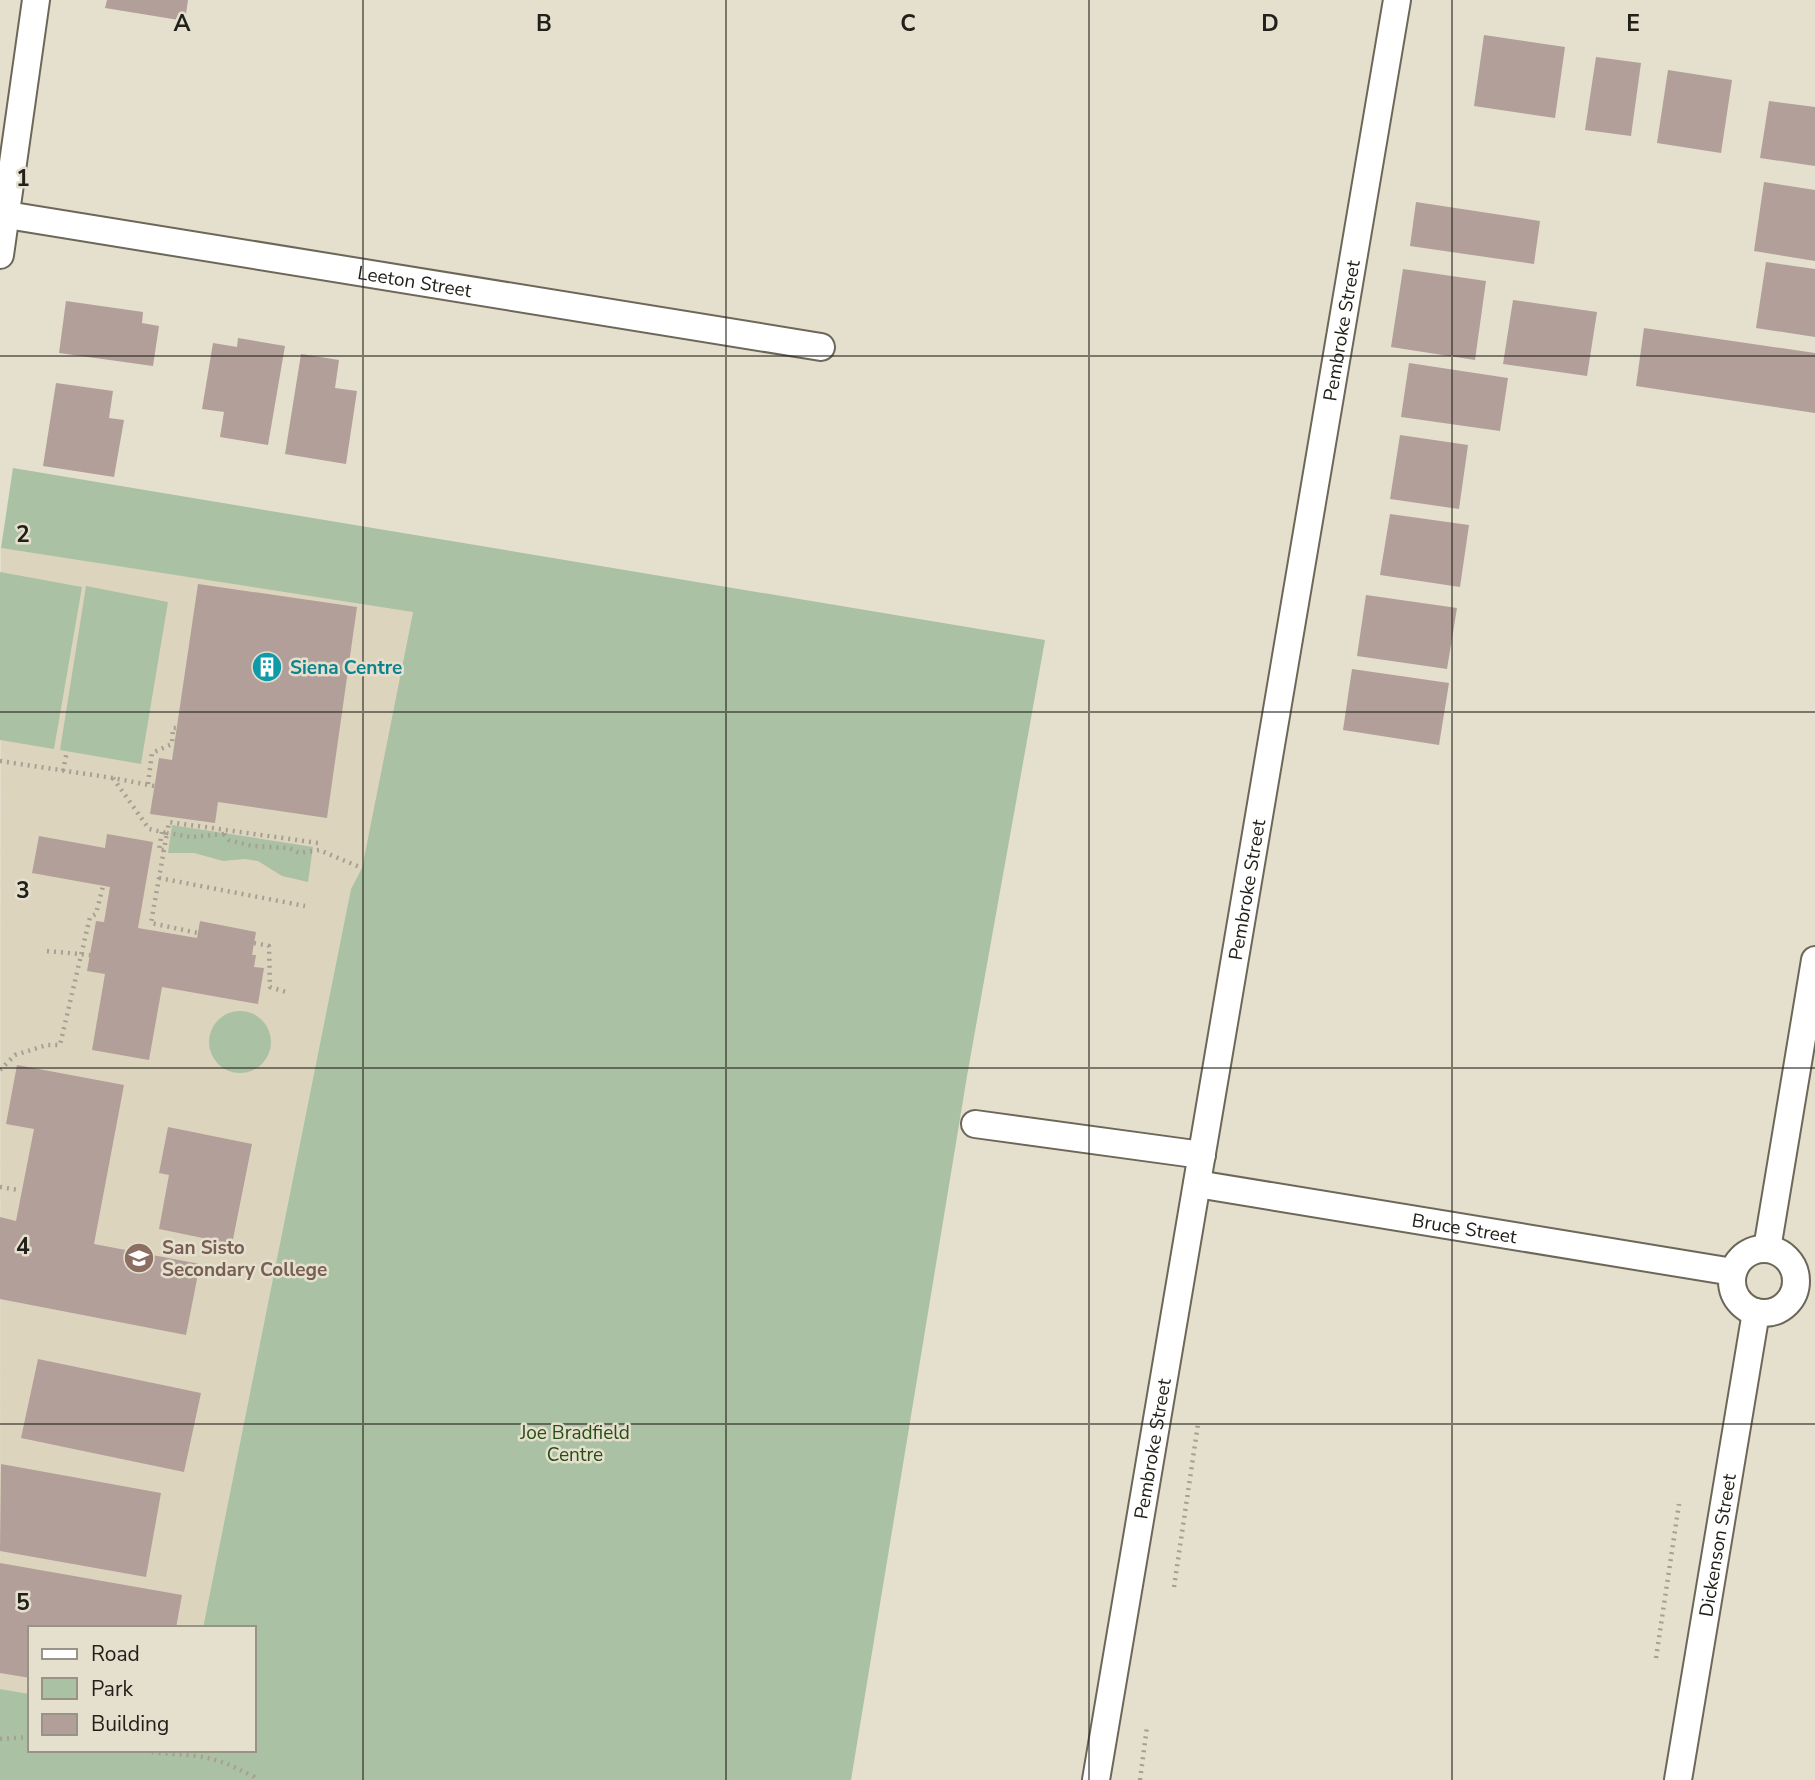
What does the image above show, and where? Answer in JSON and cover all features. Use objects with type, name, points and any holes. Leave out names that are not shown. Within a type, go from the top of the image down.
[{"type":"street","points":[[0,255],[36,0]]},
{"type":"street","name":"Pembroke Street","points":[[1096,1780],[1397,0]]},
{"type":"street","name":"Leeton Street","points":[[7,215],[821,347]]},
{"type":"street","points":[[1767,1249],[1815,960]]},
{"type":"street","points":[[975,1124],[1202,1155]]},
{"type":"street","name":"Bruce Street","points":[[1197,1184],[1732,1272]]},
{"type":"street","points":[[1767,1249],[1783,1255],[1806,1284],[1780,1309],[1770,1313],[1756,1312],[1741,1304],[1735,1295],[1731,1284],[1732,1272],[1743,1256],[1752,1251],[1767,1249]]},
{"type":"street","name":"Dickenson Street","points":[[1678,1780],[1756,1312]]},
{"type":"path","points":[[148,784],[152,753],[172,744],[173,728],[177,728]]},
{"type":"path","points":[[63,771],[67,751]]},
{"type":"path","points":[[0,761],[155,786]]},
{"type":"path","points":[[113,778],[149,829],[191,837],[224,834]]},
{"type":"path","points":[[198,933],[151,923],[164,850],[159,850],[171,819],[218,829],[318,843]]},
{"type":"path","points":[[218,829],[229,840],[252,846],[289,848],[299,853],[319,850],[362,868]]},
{"type":"path","points":[[159,877],[305,906]]},
{"type":"path","points":[[0,1070],[15,1055],[47,1045],[60,1045],[90,917],[96,914],[103,886]]},
{"type":"path","points":[[254,943],[269,947],[270,987],[286,992]]},
{"type":"path","points":[[47,951],[90,955]]},
{"type":"path","points":[[0,1187],[18,1190]]},
{"type":"path","points":[[1174,1587],[1198,1424]]},
{"type":"path","points":[[1656,1658],[1679,1504]]},
{"type":"path","points":[[1140,1780],[1147,1727]]},
{"type":"path","points":[[0,1739],[28,1737]]},
{"type":"path","points":[[152,1752],[194,1755],[227,1762],[256,1780]]},
{"type":"shaded area","name":"San Sisto Secondary College","points":[[1,548],[413,611],[362,868],[351,889],[203,1626],[28,1626],[28,1694],[0,1689]]},
{"type":"green space","name":"Joe Bradfield Centre","points":[[13,468],[1045,640],[967,1076],[851,1780],[0,1780],[0,1689],[28,1694],[28,1752],[256,1752],[256,1626],[203,1626],[351,889],[362,868],[413,612],[1,548]]},
{"type":"green space","points":[[0,572],[82,587],[54,749],[0,740]]},
{"type":"green space","points":[[86,586],[168,602],[141,764],[60,750]]},
{"type":"green space","points":[[172,825],[313,847],[308,882],[282,876],[258,861],[223,861],[194,853],[168,853]]},
{"type":"green space","points":[[240,1011],[252,1013],[262,1020],[269,1030],[269,1054],[262,1064],[252,1071],[240,1073],[228,1071],[218,1064],[211,1054],[209,1042],[211,1030],[218,1020],[228,1013]]},
{"type":"building","points":[[107,0],[188,0],[185,21],[105,8]]},
{"type":"building","points":[[1484,35],[1565,47],[1555,118],[1474,106]]},
{"type":"building","points":[[1596,57],[1641,63],[1631,136],[1585,130]]},
{"type":"building","points":[[1668,70],[1732,80],[1721,153],[1657,143]]},
{"type":"building","points":[[1769,101],[1815,107],[1815,166],[1760,158]]},
{"type":"building","points":[[1764,182],[1815,190],[1815,261],[1754,251]]},
{"type":"building","points":[[1416,202],[1540,221],[1534,264],[1410,246]]},
{"type":"building","points":[[1766,262],[1815,269],[1815,337],[1756,328]]},
{"type":"building","points":[[1403,269],[1486,281],[1475,360],[1391,347]]},
{"type":"building","points":[[1513,300],[1597,312],[1587,376],[1503,364]]},
{"type":"building","points":[[66,301],[143,312],[142,323],[159,326],[153,366],[59,353]]},
{"type":"building","points":[[1644,328],[1815,353],[1815,413],[1636,386]]},
{"type":"building","points":[[238,338],[285,346],[268,445],[220,437],[224,412],[202,409],[213,343],[237,347]]},
{"type":"building","points":[[301,354],[339,360],[335,388],[357,391],[346,464],[285,454]]},
{"type":"building","points":[[1409,363],[1508,378],[1500,431],[1401,417]]},
{"type":"building","points":[[56,383],[113,391],[109,418],[124,420],[114,477],[43,466]]},
{"type":"building","points":[[1400,435],[1468,445],[1459,509],[1390,499]]},
{"type":"building","points":[[1390,514],[1469,525],[1460,587],[1380,575]]},
{"type":"building","name":"Siena Centre","points":[[198,584],[357,607],[327,818],[218,802],[215,823],[150,814],[159,758],[172,760]]},
{"type":"building","points":[[1366,595],[1457,608],[1447,669],[1357,656]]},
{"type":"building","points":[[1352,669],[1449,683],[1439,745],[1343,730]]},
{"type":"building","points":[[107,834],[153,842],[138,928],[197,938],[200,921],[256,932],[252,955],[256,955],[254,967],[264,968],[258,1004],[162,987],[149,1060],[92,1050],[105,974],[87,971],[96,921],[104,922],[110,887],[32,873],[39,836],[105,848]]},
{"type":"building","points":[[17,1065],[124,1085],[94,1244],[200,1264],[186,1335],[0,1299],[0,1217],[16,1221],[34,1129],[6,1124]]},
{"type":"building","points":[[168,1127],[252,1144],[232,1244],[159,1229],[169,1175],[159,1173]]},
{"type":"building","points":[[38,1359],[201,1393],[184,1472],[21,1438]]},
{"type":"building","points":[[1,1464],[161,1493],[146,1577],[0,1551]]},
{"type":"building","points":[[0,1563],[182,1595],[176,1626],[28,1626],[28,1678],[0,1673]]},
{"type":"place","name":"Siena Centre","points":[[267,667]]},
{"type":"place","name":"San Sisto Secondary College","points":[[139,1258]]}]
